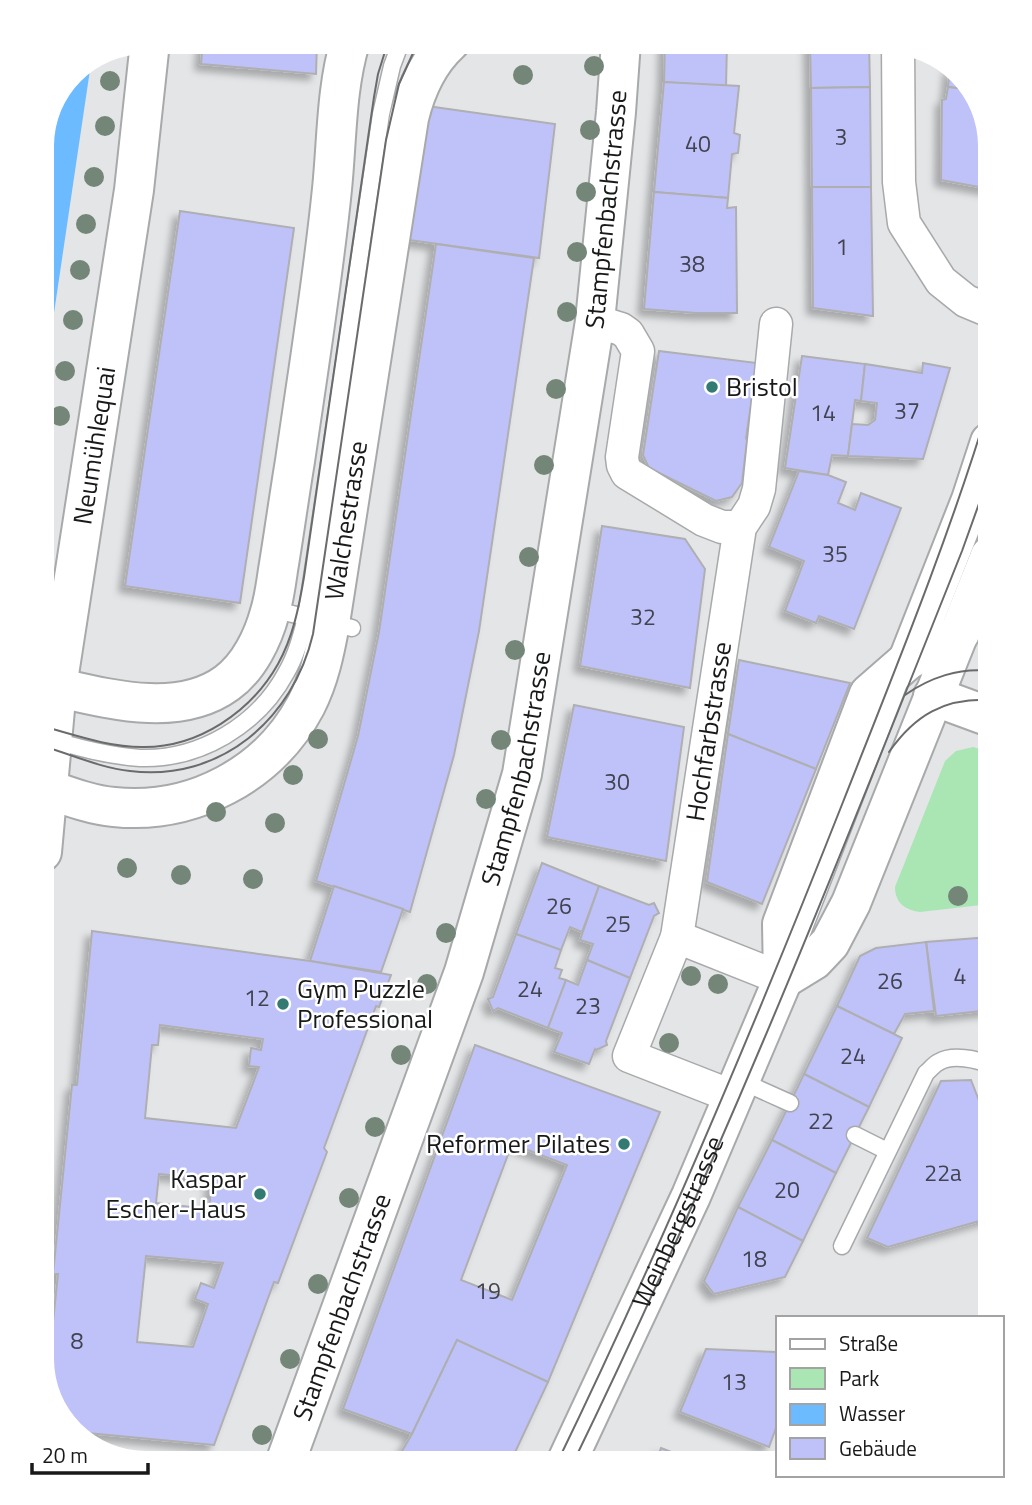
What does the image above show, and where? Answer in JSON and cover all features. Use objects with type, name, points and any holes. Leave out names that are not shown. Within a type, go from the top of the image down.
[{"type":"street","name":"Neumühlequai","points":[[54,662],[134,190],[149,54]]},
{"type":"street","name":"Walchestrasse","points":[[54,791],[100,805],[138,808],[192,800],[226,785],[264,759],[291,730],[313,690],[362,166],[338,108],[346,54]]},
{"type":"street","name":"Walchestrasse","points":[[317,625],[297,446],[362,166],[409,118],[416,94],[431,64],[440,54]]},
{"type":"street","name":"Stampfenbachstrasse","points":[[289,1451],[464,972],[522,774],[595,321],[617,112],[620,54]]},
{"type":"street","points":[[898,55],[899,182],[904,223],[942,281],[967,301],[978,306]]},
{"type":"street","points":[[595,321],[628,334],[638,351],[622,457],[627,473],[704,520],[722,527],[740,527]]},
{"type":"street","name":"Hochfarbstrasse","points":[[738,1089],[629,1056],[677,937],[740,527],[754,506],[759,489],[776,324]]},
{"type":"street","name":"Weinbergstrasse","points":[[908,660],[978,478]]},
{"type":"street","name":"Walchestrasse","points":[[54,687],[144,702],[173,703],[197,698],[227,683],[241,670],[258,643],[317,625]]},
{"type":"street","points":[[677,937],[783,979],[814,960],[830,943],[851,904],[933,696],[975,634]]},
{"type":"street","name":"Weinbergstrasse","points":[[572,1451],[686,1208],[783,979],[782,924],[869,694],[908,660],[975,634]]},
{"type":"street","points":[[908,660],[933,696],[978,713]]},
{"type":"lane","name":"Walchestrasse","points":[[54,740],[105,754],[142,758],[184,753],[216,741],[250,718],[273,693],[317,625],[312,582],[362,166],[397,54]]},
{"type":"lane","points":[[842,1246],[926,1073],[940,1060],[978,1060]]},
{"type":"lane","points":[[738,1089],[790,1103]]},
{"type":"lane","points":[[855,1135],[887,1151]]},
{"type":"green space","points":[[978,748],[978,905],[920,912],[909,909],[899,901],[895,887],[945,761],[956,751]]},
{"type":"water","points":[[89,74],[54,313],[54,141],[64,106],[81,81]]},
{"type":"building","points":[[202,54],[317,54],[316,74],[201,64]]},
{"type":"building","points":[[665,54],[727,54],[726,87],[664,82]]},
{"type":"building","points":[[810,54],[869,54],[870,87],[811,88]]},
{"type":"building","points":[[949,79],[957,88],[948,87]]},
{"type":"building","points":[[664,82],[739,86],[734,133],[740,135],[738,153],[732,154],[728,198],[654,192]]},
{"type":"building","points":[[870,87],[871,187],[812,187],[811,88]]},
{"type":"building","points":[[948,87],[957,88],[971,111],[977,135],[978,187],[941,180],[942,100],[946,99]]},
{"type":"building","points":[[427,106],[555,124],[539,258],[409,240]]},
{"type":"building","points":[[812,187],[871,187],[873,316],[813,308]]},
{"type":"building","points":[[654,192],[728,198],[727,208],[736,207],[737,313],[644,309]]},
{"type":"building","points":[[180,211],[294,228],[240,603],[125,586]]},
{"type":"building","points":[[436,244],[534,258],[479,631],[454,755],[410,912],[316,881],[358,736],[379,632]]},
{"type":"building","points":[[659,351],[757,363],[742,483],[732,497],[716,501],[649,468],[643,455]]},
{"type":"building","points":[[802,356],[865,364],[861,401],[855,400],[848,456],[832,455],[828,475],[785,468]]},
{"type":"building","points":[[923,363],[950,368],[923,459],[848,456],[852,424],[868,425],[875,420],[877,403],[861,401],[865,364],[922,373]]},
{"type":"building","points":[[799,471],[828,475],[846,482],[838,503],[855,510],[861,493],[901,508],[854,629],[819,616],[816,623],[785,611],[804,561],[769,547]]},
{"type":"building","points":[[602,526],[685,539],[705,569],[690,688],[580,666]]},
{"type":"building","points":[[739,660],[850,683],[816,769],[728,734]]},
{"type":"building","points":[[574,705],[684,727],[666,861],[547,837]]},
{"type":"building","points":[[728,734],[816,769],[762,904],[707,882]]},
{"type":"building","points":[[542,863],[599,886],[582,932],[570,927],[561,950],[516,934]]},
{"type":"building","points":[[334,886],[403,909],[381,972],[310,961]]},
{"type":"building","points":[[599,886],[649,905],[654,903],[659,913],[654,916],[630,978],[587,960],[593,944],[580,940]]},
{"type":"building","name":"Kaspar Escher-Haus","points":[[92,931],[391,975],[379,1007],[376,1006],[324,1148],[327,1152],[278,1283],[274,1282],[214,1445],[92,1433],[73,1415],[61,1394],[54,1358],[54,1312],[58,1274],[54,1274],[54,1264],[72,1085],[77,1085]],"holes":[[[160,1025],[263,1039],[261,1050],[251,1048],[249,1066],[259,1067],[236,1128],[145,1118],[152,1045],[158,1045]],[[159,1174],[212,1179],[209,1209],[156,1203]],[[146,1256],[223,1263],[214,1288],[201,1283],[195,1299],[208,1304],[193,1347],[137,1342]]]},
{"type":"building","points":[[516,934],[561,950],[555,968],[562,970],[559,978],[566,980],[548,1028],[498,1008],[493,1011],[488,999],[493,997]]},
{"type":"building","points":[[978,938],[978,1011],[936,1016],[926,942]]},
{"type":"building","points":[[926,942],[934,1011],[905,1014],[894,1034],[837,1006],[860,956],[876,948]]},
{"type":"building","points":[[587,960],[630,978],[606,1041],[607,1045],[595,1049],[589,1064],[554,1052],[562,1033],[548,1028],[566,980],[578,985]]},
{"type":"building","points":[[837,1006],[902,1038],[869,1107],[804,1074]]},
{"type":"building","points":[[475,1045],[660,1112],[548,1382],[457,1340],[412,1434],[343,1409]],"holes":[[[512,1144],[567,1165],[512,1300],[461,1280]]]},
{"type":"building","points":[[804,1074],[869,1107],[836,1173],[772,1140]]},
{"type":"building","points":[[971,1080],[978,1098],[978,1221],[888,1247],[867,1238],[941,1081]]},
{"type":"building","points":[[772,1140],[836,1173],[803,1241],[738,1207]]},
{"type":"building","points":[[738,1207],[803,1241],[785,1277],[714,1294],[704,1281]]},
{"type":"building","points":[[457,1340],[548,1382],[516,1451],[402,1451]]},
{"type":"building","points":[[706,1349],[776,1352],[776,1428],[769,1447],[680,1412]]},
{"type":"tram line","points":[[54,729],[117,745],[163,746],[183,741],[203,734],[238,712],[267,681],[283,654],[295,622],[304,577],[374,97],[384,54]]},
{"type":"tram line","points":[[54,750],[130,771],[163,772],[194,766],[223,755],[248,738],[270,718],[289,693],[303,665],[313,634],[386,140],[399,84],[413,54]]},
{"type":"tram line","points":[[563,1451],[634,1300],[776,969],[921,604],[978,440]]},
{"type":"tram line","points":[[579,1451],[728,1124],[824,896],[978,506]]},
{"type":"tram line","points":[[905,695],[945,675],[978,670]]},
{"type":"tram line","points":[[889,752],[909,728],[932,711],[958,702],[978,700]]},
{"type":"place","name":"Bristol","points":[[712,387]]},
{"type":"place","name":"Gym Puzzle Professional","points":[[283,1004]]},
{"type":"place","name":"Reformer Pilates","points":[[624,1144]]},
{"type":"place","name":"Kaspar Escher-Haus","points":[[260,1194]]}]
